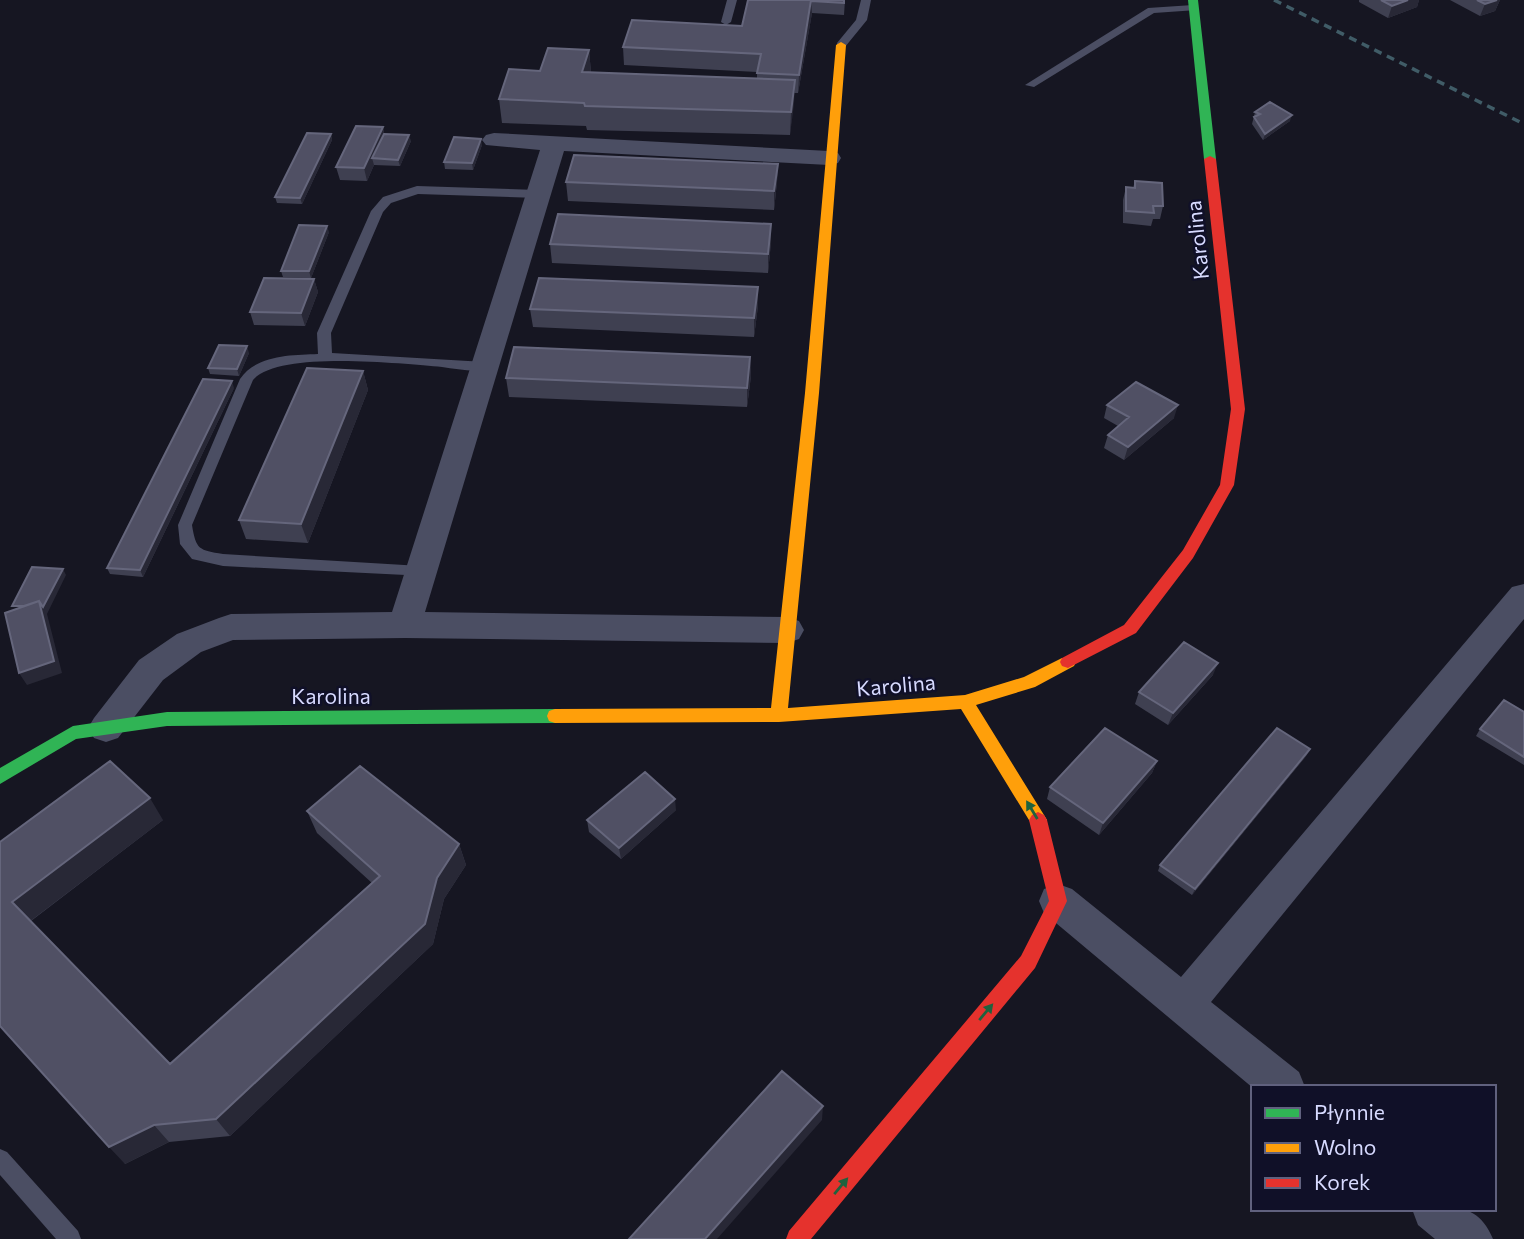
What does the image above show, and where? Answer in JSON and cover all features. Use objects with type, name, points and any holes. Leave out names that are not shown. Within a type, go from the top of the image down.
[{"type":"street","name":"Karolina","points":[[0,777],[73,733],[167,719],[779,715],[965,702],[1029,682],[1130,629],[1188,554],[1227,485],[1238,408],[1193,4]]},
{"type":"street","points":[[779,715],[812,393],[829,158],[841,45]]},
{"type":"street","points":[[494,140],[829,158]]},
{"type":"street","points":[[404,625],[554,143]]},
{"type":"street","points":[[1184,1004],[1524,596]]},
{"type":"street","points":[[106,728],[151,670],[189,643],[231,627],[404,625],[787,630]]},
{"type":"street","points":[[965,702],[1038,819],[1058,901],[1282,1085]]},
{"type":"street","points":[[797,1239],[1028,962],[1058,901]]},
{"type":"street","points":[[1436,1211],[1470,1239]]},
{"type":"lane","points":[[726,22],[732,0]]},
{"type":"lane","points":[[841,45],[857,28],[866,11],[866,0]]},
{"type":"lane","points":[[1030,85],[1152,10],[1193,4]]},
{"type":"lane","points":[[325,357],[324,333],[377,211],[387,200],[417,190],[538,194]]},
{"type":"lane","points":[[421,572],[223,560],[197,555],[188,544],[185,525],[247,379],[258,368],[277,362],[325,357],[485,366]]},
{"type":"lane","points":[[0,1159],[70,1239]]},
{"type":"building","points":[[748,0],[811,0],[799,75],[757,73],[761,54],[623,47],[632,20],[742,26]]},
{"type":"building","points":[[844,0],[844,3],[812,1]]},
{"type":"building","points":[[1381,0],[1408,0],[1392,6]]},
{"type":"building","points":[[1477,0],[1497,0],[1485,4]]},
{"type":"building","points":[[548,48],[589,50],[582,72],[795,80],[791,112],[585,106],[584,103],[499,99],[509,69],[540,71]]},
{"type":"building","points":[[1270,102],[1292,115],[1265,134],[1254,117],[1260,114],[1255,112]]},
{"type":"building","points":[[356,126],[383,127],[364,168],[336,167]]},
{"type":"building","points":[[307,133],[331,134],[300,198],[275,197]]},
{"type":"building","points":[[384,134],[409,135],[398,160],[372,158]]},
{"type":"building","points":[[454,137],[481,139],[472,163],[444,162]]},
{"type":"building","points":[[574,155],[778,164],[774,191],[566,182]]},
{"type":"building","points":[[1135,181],[1162,183],[1163,206],[1153,206],[1154,213],[1126,211],[1126,187],[1135,188]]},
{"type":"building","points":[[558,214],[771,224],[768,254],[550,244]]},
{"type":"building","points":[[299,225],[327,226],[309,271],[281,271]]},
{"type":"building","points":[[264,278],[314,279],[301,313],[250,312]]},
{"type":"building","points":[[539,278],[758,287],[754,318],[530,309]]},
{"type":"building","points":[[219,345],[247,346],[237,369],[208,368]]},
{"type":"building","points":[[514,347],[750,357],[747,388],[506,378]]},
{"type":"building","points":[[307,368],[363,371],[301,524],[239,520]]},
{"type":"building","points":[[203,379],[232,381],[140,570],[107,568]]},
{"type":"building","points":[[1136,382],[1178,405],[1128,447],[1108,435],[1129,417],[1107,405]]},
{"type":"building","points":[[32,567],[63,569],[43,607],[39,601],[24,606],[12,606]]},
{"type":"building","points":[[39,601],[54,661],[19,673],[5,613]]},
{"type":"building","points":[[1184,642],[1218,663],[1173,713],[1139,692]]},
{"type":"building","points":[[1504,700],[1524,712],[1524,757],[1480,729]]},
{"type":"building","points":[[1105,728],[1157,761],[1103,823],[1050,787]]},
{"type":"building","points":[[1277,728],[1310,749],[1195,889],[1160,865]]},
{"type":"building","points":[[110,761],[150,798],[12,902],[170,1064],[380,876],[307,811],[360,766],[459,844],[437,878],[425,924],[216,1119],[154,1125],[109,1147],[0,1026],[0,842]]},
{"type":"building","points":[[645,772],[675,799],[619,848],[587,820]]},
{"type":"building","points":[[782,1071],[823,1106],[705,1239],[629,1239]]},
{"type":"railway","points":[[1274,0],[1524,124]]},
{"type":"traffic: fast","points":[[1193,0],[1210,159]]},
{"type":"traffic: fast","points":[[0,777],[73,733],[167,719],[555,716]]},
{"type":"traffic: slow","points":[[779,715],[812,393],[841,45]]},
{"type":"traffic: slow","points":[[555,716],[779,715],[965,702],[1029,682],[1068,662]]},
{"type":"traffic: slow","points":[[965,702],[1038,820]]},
{"type":"traffic: jam","points":[[1068,662],[1130,629],[1188,554],[1227,485],[1238,409],[1210,159]]},
{"type":"traffic: jam","points":[[797,1239],[1028,962],[1058,901],[1038,820]]}]
